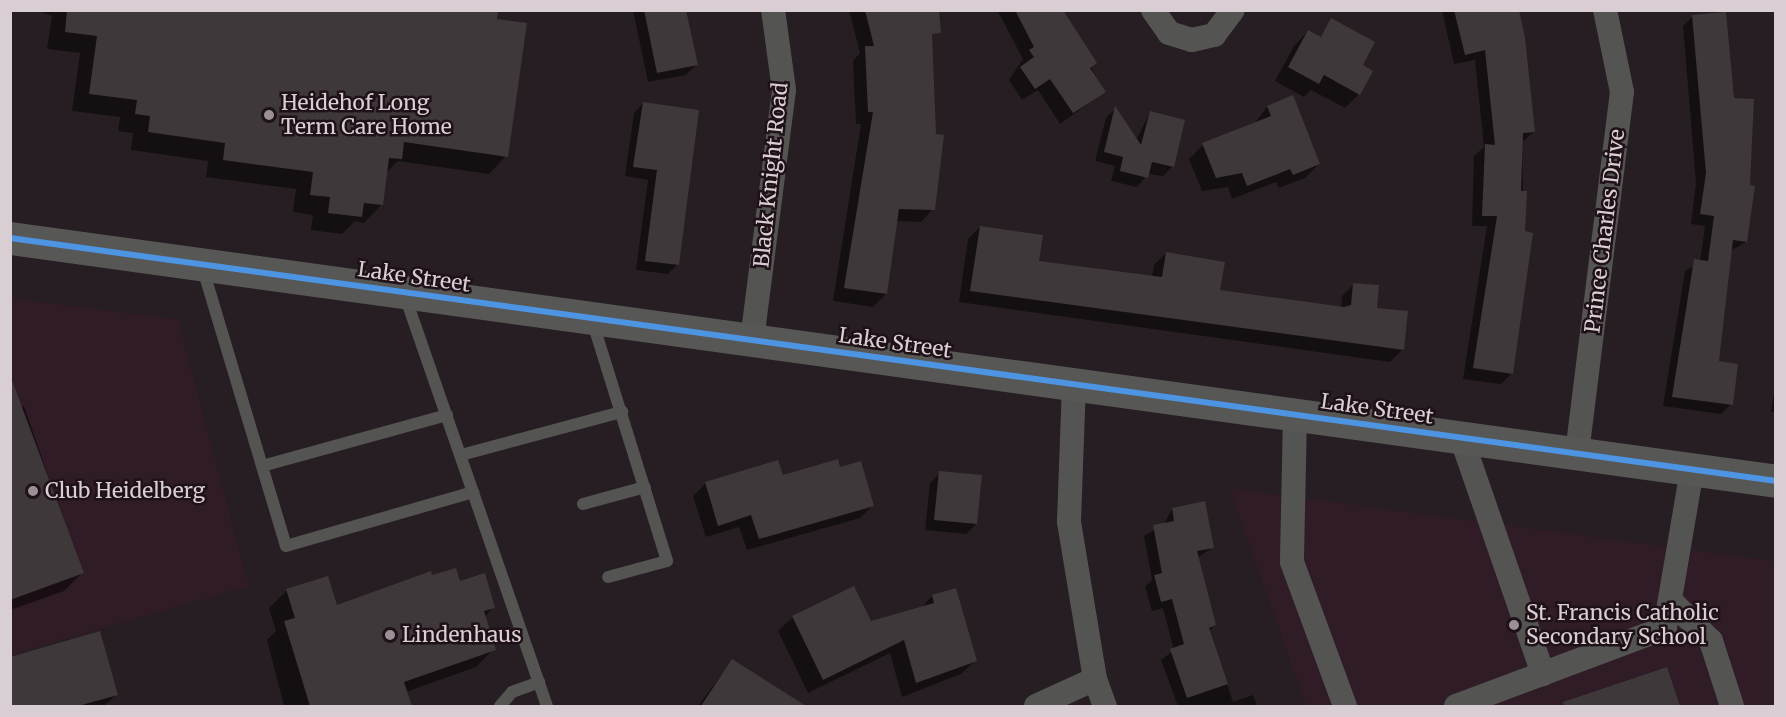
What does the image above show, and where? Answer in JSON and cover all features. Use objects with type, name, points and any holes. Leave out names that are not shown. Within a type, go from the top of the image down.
[{"type":"main road","name":"Lake Street","points":[[10,238],[1776,481]]},
{"type":"street","name":"Black Knight Road","points":[[752,340],[784,90],[773,10]]},
{"type":"street","points":[[1153,10],[1169,33],[1192,40],[1214,35],[1233,10]]},
{"type":"street","name":"Prince Charles Drive","points":[[1577,453],[1622,92],[1605,10]]},
{"type":"street","points":[[1074,384],[1069,522],[1095,679],[1105,706]]},
{"type":"street","points":[[1294,415],[1292,562],[1345,706]]},
{"type":"street","points":[[1461,437],[1543,674]]},
{"type":"street","points":[[1456,706],[1665,628],[1692,470]]},
{"type":"street","points":[[1670,600],[1711,641],[1732,706]]},
{"type":"street","points":[[1036,706],[1095,679]]},
{"type":"lane","points":[[202,265],[286,546],[473,492]]},
{"type":"lane","points":[[404,292],[548,706]]},
{"type":"lane","points":[[591,318],[667,561],[608,577]]},
{"type":"lane","points":[[461,455],[622,412]]},
{"type":"lane","points":[[262,466],[447,415]]},
{"type":"lane","points":[[583,504],[645,487]]},
{"type":"lane","points":[[500,706],[512,692],[539,682]]},
{"type":"shaded area","points":[[11,298],[178,319],[249,586],[11,655]]},
{"type":"shaded area","name":"St. Francis Catholic Secondary School","points":[[1229,488],[1775,561],[1775,706],[1306,706]]},
{"type":"building","name":"Heidehof Long Term Care Home","points":[[67,10],[498,10],[497,19],[527,23],[508,157],[404,142],[402,159],[389,158],[383,205],[364,203],[362,217],[328,213],[330,197],[310,195],[313,172],[223,160],[225,143],[148,132],[150,116],[135,114],[137,100],[89,94],[97,36],[65,32]]},
{"type":"building","points":[[644,10],[686,10],[698,65],[657,73]]},
{"type":"building","points":[[865,10],[939,10],[941,33],[932,34],[936,134],[944,135],[935,210],[899,209],[887,294],[844,288],[873,112],[868,112],[865,46],[874,46]]},
{"type":"building","points":[[1015,10],[1063,10],[1097,63],[1090,68],[1106,92],[1073,113],[1050,79],[1035,89],[1020,67],[1034,57],[1029,50],[1034,47]]},
{"type":"building","points":[[1454,10],[1519,10],[1525,38],[1535,132],[1523,133],[1521,191],[1527,191],[1525,231],[1533,233],[1513,374],[1473,368],[1497,216],[1482,216],[1485,144],[1495,145],[1485,50],[1465,55]]},
{"type":"building","points":[[1726,12],[1734,98],[1754,99],[1750,185],[1755,186],[1747,242],[1733,240],[1719,361],[1738,364],[1733,405],[1672,397],[1694,259],[1708,261],[1714,216],[1700,214],[1706,173],[1692,15]]},
{"type":"building","points":[[1331,18],[1375,42],[1363,65],[1373,71],[1360,95],[1324,75],[1319,84],[1288,67],[1308,30],[1321,37]]},
{"type":"building","points":[[1293,95],[1320,164],[1293,175],[1290,169],[1247,186],[1242,173],[1216,178],[1202,143],[1271,116],[1267,106]]},
{"type":"building","points":[[643,102],[699,110],[679,265],[645,261],[657,170],[633,167]]},
{"type":"building","points":[[1115,106],[1141,145],[1150,111],[1185,120],[1174,167],[1152,162],[1148,178],[1120,171],[1123,157],[1104,152]]},
{"type":"building","points":[[980,226],[1043,235],[1039,261],[1162,277],[1166,252],[1225,262],[1220,290],[1344,307],[1351,305],[1353,283],[1379,285],[1377,308],[1408,311],[1404,350],[970,291]]},
{"type":"building","name":"Club Heidelberg","points":[[10,375],[84,573],[10,600]]},
{"type":"building","points":[[838,459],[840,467],[861,461],[874,506],[759,539],[751,515],[718,526],[705,482],[778,460],[783,475]]},
{"type":"building","points":[[939,471],[982,475],[977,524],[934,520]]},
{"type":"building","points":[[1205,501],[1214,548],[1197,551],[1216,625],[1209,628],[1228,684],[1187,698],[1170,649],[1184,644],[1172,599],[1161,602],[1154,575],[1162,573],[1153,525],[1174,521],[1172,508]]},
{"type":"building","name":"Lindenhaus","points":[[456,568],[460,581],[485,573],[495,608],[484,611],[496,650],[404,682],[412,706],[310,706],[284,621],[295,618],[286,589],[328,576],[337,605],[431,571],[432,575]]},
{"type":"building","points":[[854,586],[871,621],[934,603],[932,595],[956,588],[977,661],[916,683],[904,640],[823,680],[792,616]]},
{"type":"building","points":[[100,631],[118,695],[78,706],[10,706],[10,657]]},
{"type":"building","points":[[732,659],[806,706],[701,706]]},
{"type":"building","points":[[1667,667],[1680,706],[1564,706],[1563,702]]},
{"type":"cycle path","points":[[10,238],[1776,481]]},
{"type":"place","name":"Heidehof Long Term Care Home","points":[[269,115]]},
{"type":"place","name":"Club Heidelberg","points":[[33,491]]},
{"type":"place","name":"St. Francis Catholic Secondary School","points":[[1514,625]]},
{"type":"place","name":"Lindenhaus","points":[[390,635]]}]
